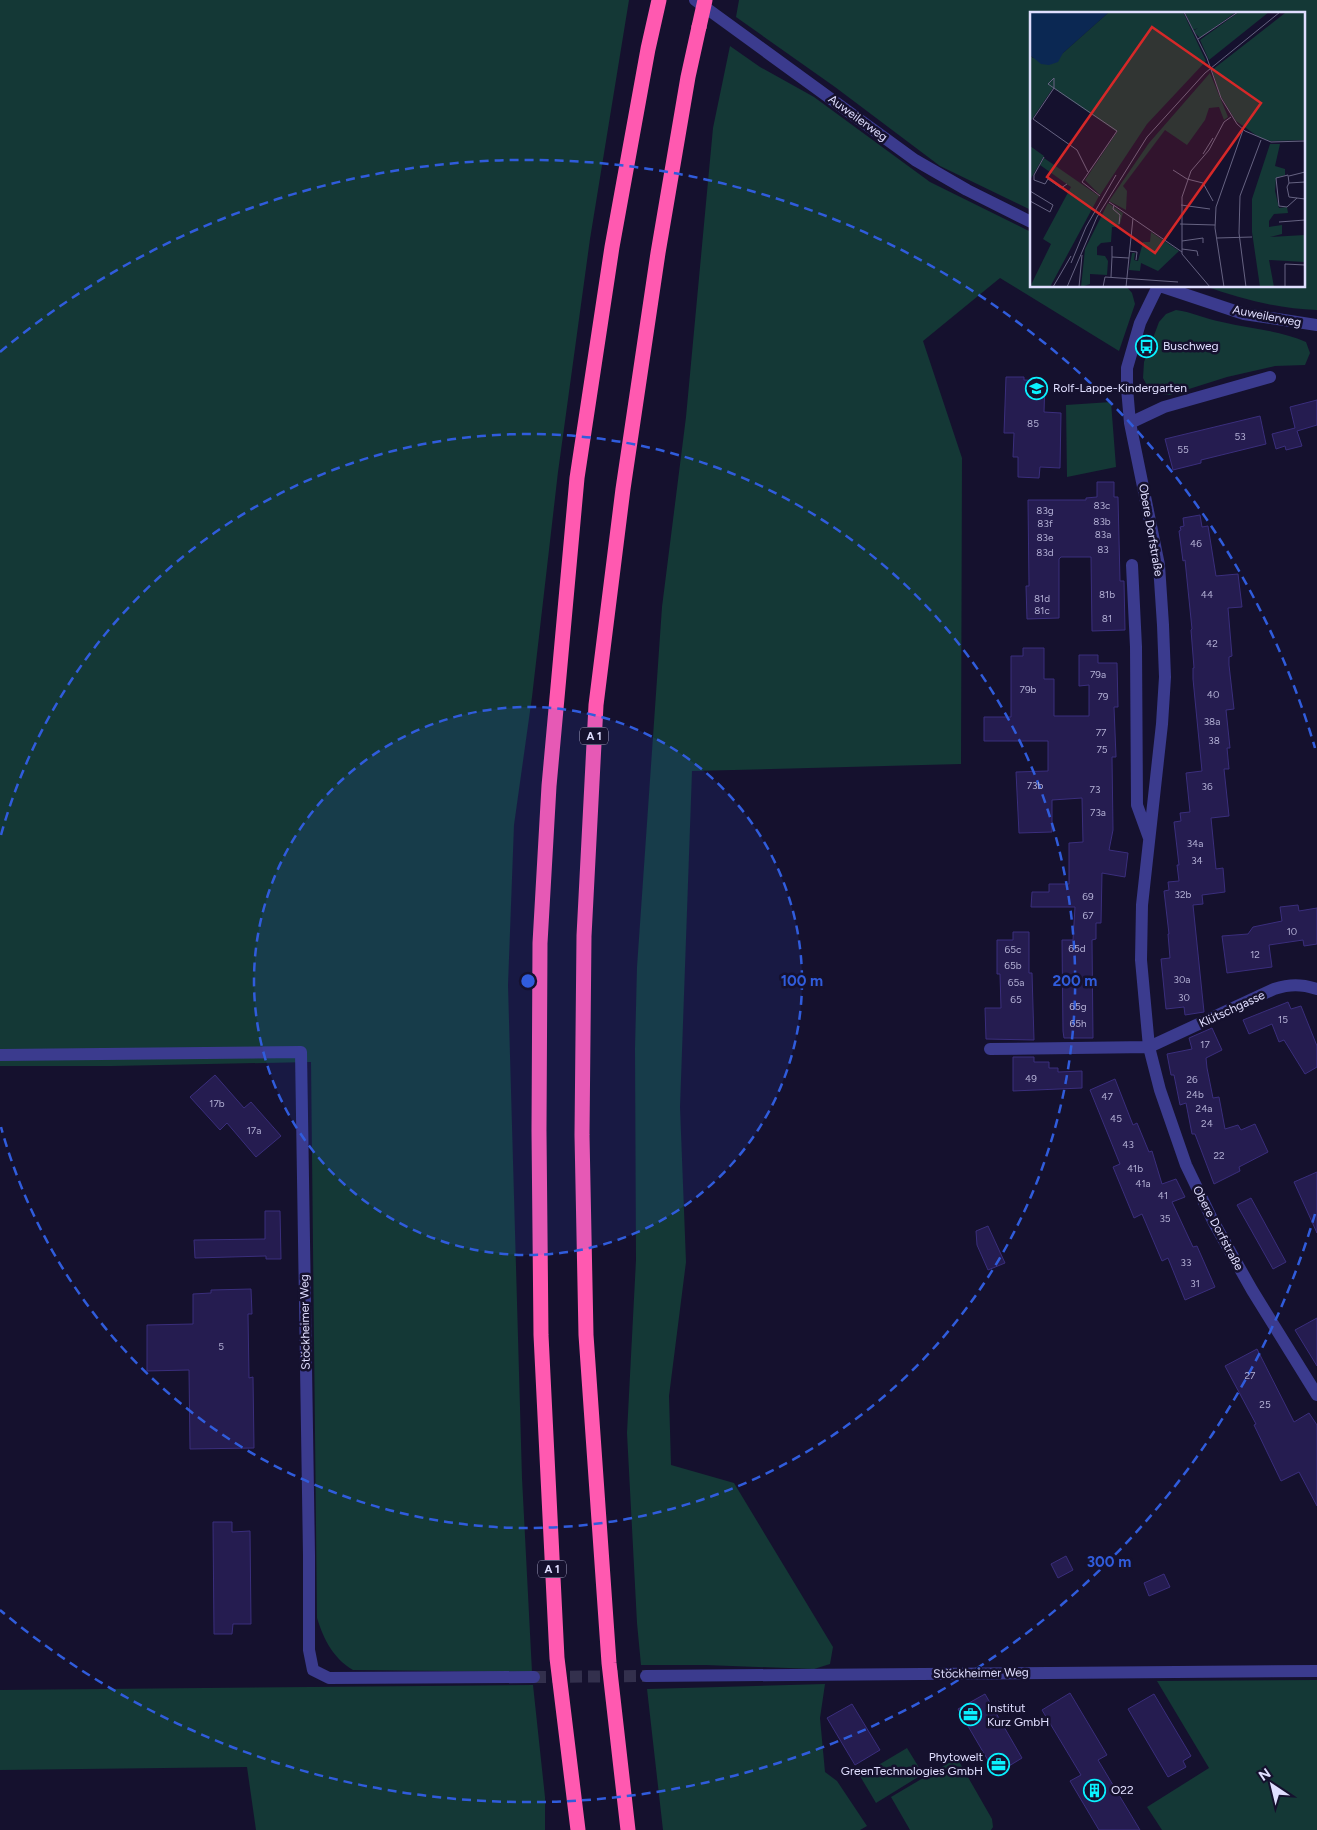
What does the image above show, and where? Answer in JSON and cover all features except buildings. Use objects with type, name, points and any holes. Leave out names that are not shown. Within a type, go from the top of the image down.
[{"type":"highway","name":"A 1","points":[[578,1830],[557,1658],[541,1335],[539,1141],[540,943],[549,786],[577,478],[612,247],[648,49],[659,0]]},
{"type":"highway","name":"A 1","points":[[628,1830],[609,1663],[586,1335],[582,1135],[584,936],[596,704],[619,519],[658,252],[688,77],[705,0]]},
{"type":"street","name":"Auweilerweg","points":[[695,0],[915,160],[967,190],[1030,222]]},
{"type":"street","name":"Obere Dorfstraße","points":[[1158,288],[1140,323],[1127,368],[1130,423],[1159,565],[1165,677],[1162,724],[1142,905],[1141,960],[1149,1046],[1160,1090],[1186,1165],[1213,1220],[1252,1290],[1317,1395]]},
{"type":"street","name":"Auweilerweg","points":[[1165,288],[1244,314],[1317,325]]},
{"type":"street","points":[[1130,423],[1164,407],[1270,377]]},
{"type":"street","name":"Obere Dorfstraße","points":[[1132,565],[1136,648],[1137,805],[1150,840]]},
{"type":"street","name":"Klütschgasse","points":[[1149,1046],[1274,989],[1295,984],[1317,988]]},
{"type":"street","points":[[990,1049],[1149,1046]]},
{"type":"street","name":"Stöckheimer Weg","points":[[0,1055],[301,1052],[309,1555],[308,1650],[313,1670],[329,1678],[534,1677]]},
{"type":"street","name":"Stöckheimer Weg","points":[[646,1676],[1317,1671]]},
{"type":"green space","points":[[0,0],[629,0],[590,239],[558,472],[532,697],[514,825],[508,985],[522,1478],[532,1672],[353,1670],[340,1660],[330,1648],[317,1618],[311,1062],[0,1066]]},
{"type":"green space","points":[[739,0],[1317,0],[1317,310],[1289,308],[1260,302],[1211,288],[1304,288],[1304,12],[1030,12],[1030,210],[940,166],[835,87],[736,17]]},
{"type":"green space","points":[[730,46],[760,67],[814,97],[930,182],[1030,232],[1030,288],[1128,288],[1132,293],[1135,304],[1119,351],[1000,278],[923,341],[962,458],[961,764],[692,771],[680,1107],[686,1262],[669,1396],[671,1465],[734,1483],[833,1647],[830,1664],[814,1669],[706,1665],[641,1665],[637,1623],[627,1433],[636,1260],[635,1049],[637,967],[662,607],[686,417],[713,128]]},
{"type":"green space","points":[[1176,310],[1216,321],[1275,332],[1296,338],[1306,342],[1310,353],[1305,365],[1275,366],[1227,377],[1170,395],[1151,393],[1143,378],[1144,362],[1159,322],[1166,314]]},
{"type":"green space","points":[[1111,402],[1116,467],[1067,477],[1066,405]]},
{"type":"green space","points":[[1317,1680],[1317,1830],[1162,1830],[1147,1807],[1209,1768],[1157,1681]]},
{"type":"green space","points":[[825,1684],[820,1718],[825,1772],[837,1781],[867,1826],[860,1830],[663,1830],[647,1689]]},
{"type":"green space","points":[[533,1685],[545,1797],[545,1830],[256,1830],[247,1767],[0,1770],[0,1690]]},
{"type":"green space","points":[[907,1748],[923,1774],[876,1803],[860,1776]]},
{"type":"green space","points":[[957,1758],[992,1819],[993,1827],[991,1830],[910,1830],[891,1797]]},
{"type":"tunnel","points":[[534,1677],[646,1676]]},
{"type":"place","name":"Buschweg","points":[[1147,346]]},
{"type":"place","name":"Rolf-Lappe-Kindergarten","points":[[1037,388]]},
{"type":"place","name":"Institut Kurz GmbH","points":[[971,1715]]},
{"type":"place","name":"Phytowelt GreenTechnologies GmbH","points":[[999,1764]]},
{"type":"place","name":"O22","points":[[1095,1790]]}]
